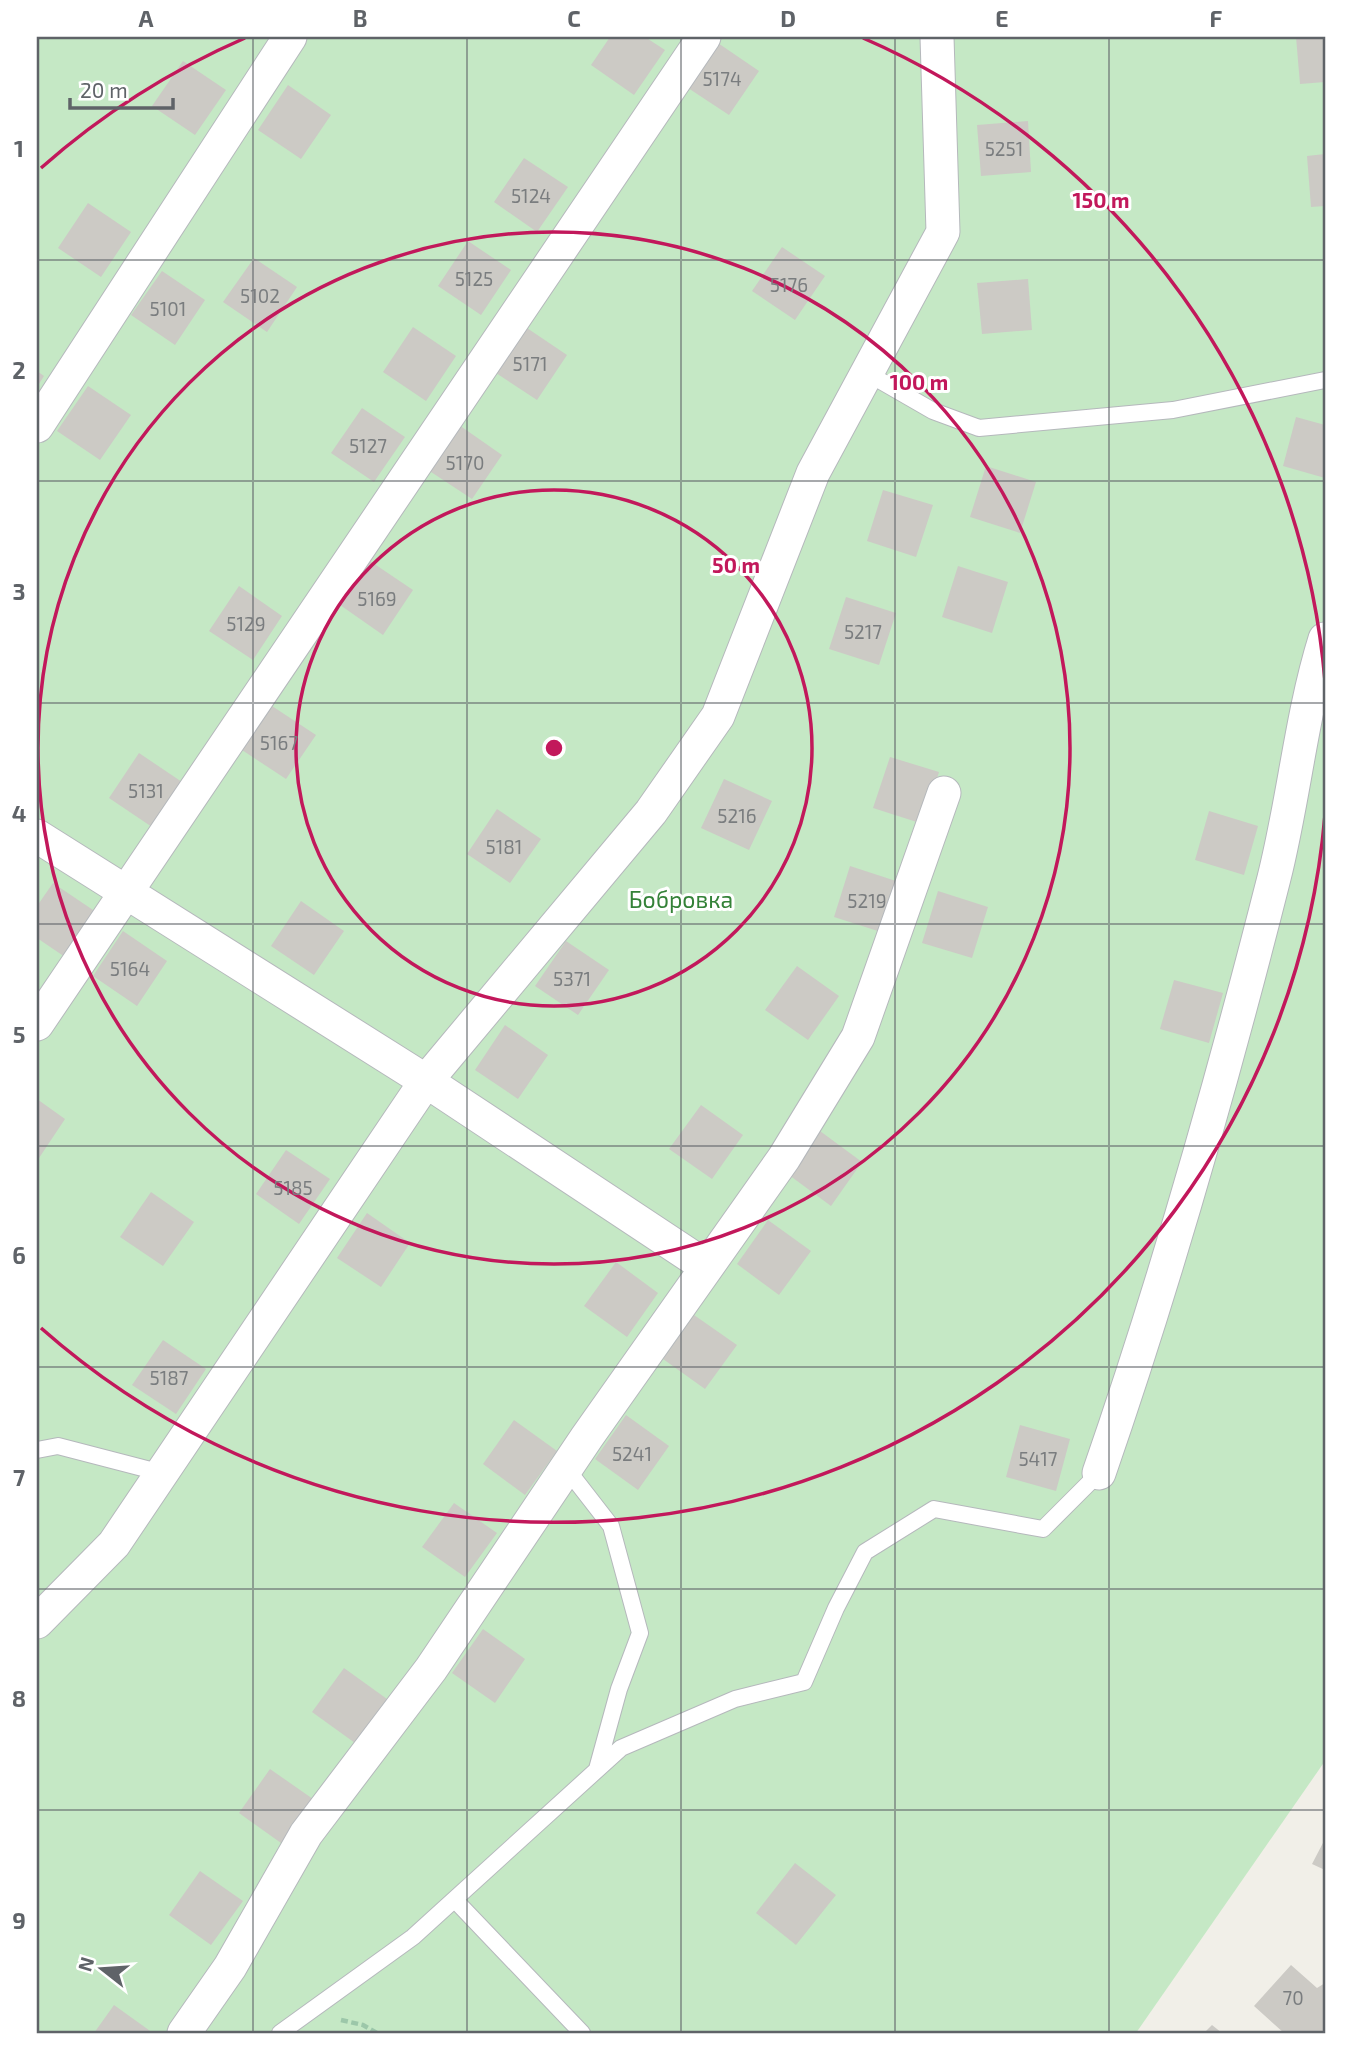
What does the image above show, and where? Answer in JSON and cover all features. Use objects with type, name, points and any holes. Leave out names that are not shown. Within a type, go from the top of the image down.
[{"type":"street","points":[[37,426],[290,37]]},
{"type":"street","points":[[37,1024],[704,37]]},
{"type":"street","points":[[37,1622],[114,1544],[426,1081],[651,812],[718,716],[813,474],[943,232],[937,37]]},
{"type":"street","points":[[1099,1473],[1141,1353],[1207,1138],[1275,874],[1325,639]]},
{"type":"street","points":[[184,2033],[230,1967],[306,1834],[431,1669],[566,1468],[784,1158],[858,1037],[944,793]]},
{"type":"street","points":[[37,836],[426,1081],[707,1267]]},
{"type":"lane","points":[[867,373],[933,411],[979,428],[1173,410],[1325,380]]},
{"type":"lane","points":[[37,1450],[58,1446],[162,1474]]},
{"type":"lane","points":[[566,1468],[611,1526],[639,1633],[619,1689],[597,1770]]},
{"type":"lane","points":[[281,2033],[414,1937],[621,1748],[735,1699],[804,1682],[836,1608],[865,1552],[934,1509],[1043,1529],[1099,1473]]},
{"type":"lane","points":[[455,1900],[582,2033]]},
{"type":"green space","name":"Бобровка","points":[[37,37],[1325,37],[1325,1761],[1136,2033],[37,2033]]},
{"type":"building","points":[[610,37],[645,37],[665,50],[634,95],[591,65]]},
{"type":"building","points":[[1296,37],[1325,37],[1325,82],[1300,84]]},
{"type":"building","points":[[715,41],[759,71],[729,115],[685,86]]},
{"type":"building","points":[[183,61],[226,90],[195,135],[152,106]]},
{"type":"building","points":[[288,85],[331,115],[301,159],[258,130]]},
{"type":"building","points":[[1028,121],[1031,172],[981,176],[977,125]]},
{"type":"building","points":[[1325,154],[1325,206],[1311,207],[1307,156]]},
{"type":"building","points":[[524,158],[568,187],[537,232],[494,202]]},
{"type":"building","points":[[88,203],[131,232],[101,277],[58,248]]},
{"type":"building","points":[[468,241],[511,270],[481,315],[438,286]]},
{"type":"building","points":[[782,247],[825,276],[795,320],[752,291]]},
{"type":"building","points":[[254,258],[297,287],[267,332],[223,302]]},
{"type":"building","points":[[162,271],[205,300],[175,345],[131,315]]},
{"type":"building","points":[[1028,279],[1032,330],[982,334],[977,283]]},
{"type":"building","points":[[524,326],[567,355],[537,400],[493,371]]},
{"type":"building","points":[[413,327],[456,356],[426,401],[383,372]]},
{"type":"building","points":[[37,371],[44,376],[37,387]]},
{"type":"building","points":[[88,386],[131,415],[100,460],[57,431]]},
{"type":"building","points":[[362,408],[405,437],[374,482],[331,453]]},
{"type":"building","points":[[1296,417],[1325,425],[1325,478],[1283,466]]},
{"type":"building","points":[[459,425],[502,455],[472,499],[428,470]]},
{"type":"building","points":[[986,466],[1036,482],[1020,533],[970,517]]},
{"type":"building","points":[[883,490],[933,505],[916,557],[867,541]]},
{"type":"building","points":[[370,561],[413,590],[383,635],[340,605]]},
{"type":"building","points":[[958,566],[1008,582],[992,633],[942,617]]},
{"type":"building","points":[[239,586],[282,616],[253,660],[209,631]]},
{"type":"building","points":[[846,597],[896,613],[879,665],[829,649]]},
{"type":"building","points":[[272,706],[316,735],[286,779],[242,750]]},
{"type":"building","points":[[139,753],[182,782],[152,827],[109,798]]},
{"type":"building","points":[[890,757],[939,772],[923,824],[873,808]]},
{"type":"building","points":[[724,779],[772,801],[749,850],[701,828]]},
{"type":"building","points":[[497,809],[541,839],[510,883],[467,854]]},
{"type":"building","points":[[1209,811],[1258,826],[1244,875],[1195,860]]},
{"type":"building","points":[[850,866],[899,882],[884,933],[834,917]]},
{"type":"building","points":[[53,883],[96,912],[65,957],[37,938],[37,906]]},
{"type":"building","points":[[938,891],[988,907],[972,958],[922,943]]},
{"type":"building","points":[[301,901],[344,931],[314,975],[271,946]]},
{"type":"building","points":[[123,931],[167,961],[137,1006],[93,976]]},
{"type":"building","points":[[566,941],[609,970],[578,1015],[535,986]]},
{"type":"building","points":[[797,966],[839,996],[808,1040],[765,1010]]},
{"type":"building","points":[[1174,980],[1223,993],[1209,1043],[1160,1029]]},
{"type":"building","points":[[505,1025],[548,1055],[518,1099],[475,1070]]},
{"type":"building","points":[[37,1099],[65,1119],[37,1161]]},
{"type":"building","points":[[701,1105],[743,1135],[712,1179],[669,1149]]},
{"type":"building","points":[[820,1131],[862,1162],[831,1206],[789,1175]]},
{"type":"building","points":[[286,1150],[330,1179],[299,1224],[256,1194]]},
{"type":"building","points":[[151,1192],[194,1222],[163,1266],[120,1237]]},
{"type":"building","points":[[367,1213],[410,1243],[381,1287],[337,1258]]},
{"type":"building","points":[[768,1220],[811,1251],[779,1295],[737,1264]]},
{"type":"building","points":[[616,1262],[658,1293],[627,1337],[584,1306]]},
{"type":"building","points":[[694,1315],[737,1345],[705,1389],[663,1359]]},
{"type":"building","points":[[163,1340],[206,1369],[176,1414],[132,1385]]},
{"type":"building","points":[[626,1415],[669,1446],[638,1490],[595,1459]]},
{"type":"building","points":[[514,1420],[557,1451],[525,1495],[483,1464]]},
{"type":"building","points":[[1020,1425],[1070,1439],[1056,1491],[1006,1477]]},
{"type":"building","points":[[454,1503],[497,1533],[465,1577],[422,1547]]},
{"type":"building","points":[[483,1629],[525,1659],[495,1703],[452,1673]]},
{"type":"building","points":[[344,1668],[387,1699],[355,1743],[312,1712]]},
{"type":"building","points":[[270,1769],[313,1799],[281,1843],[239,1813]]},
{"type":"building","points":[[1325,1839],[1325,1870],[1312,1864]]},
{"type":"building","points":[[795,1863],[836,1895],[796,1945],[756,1913]]},
{"type":"building","points":[[200,1871],[243,1901],[211,1945],[169,1915]]},
{"type":"building","points":[[1291,1965],[1317,1988],[1325,1983],[1325,2029],[1321,2033],[1284,2033],[1254,2006]]},
{"type":"building","points":[[114,2005],[153,2033],[94,2033]]},
{"type":"building","points":[[1212,2025],[1222,2033],[1204,2033]]}]
